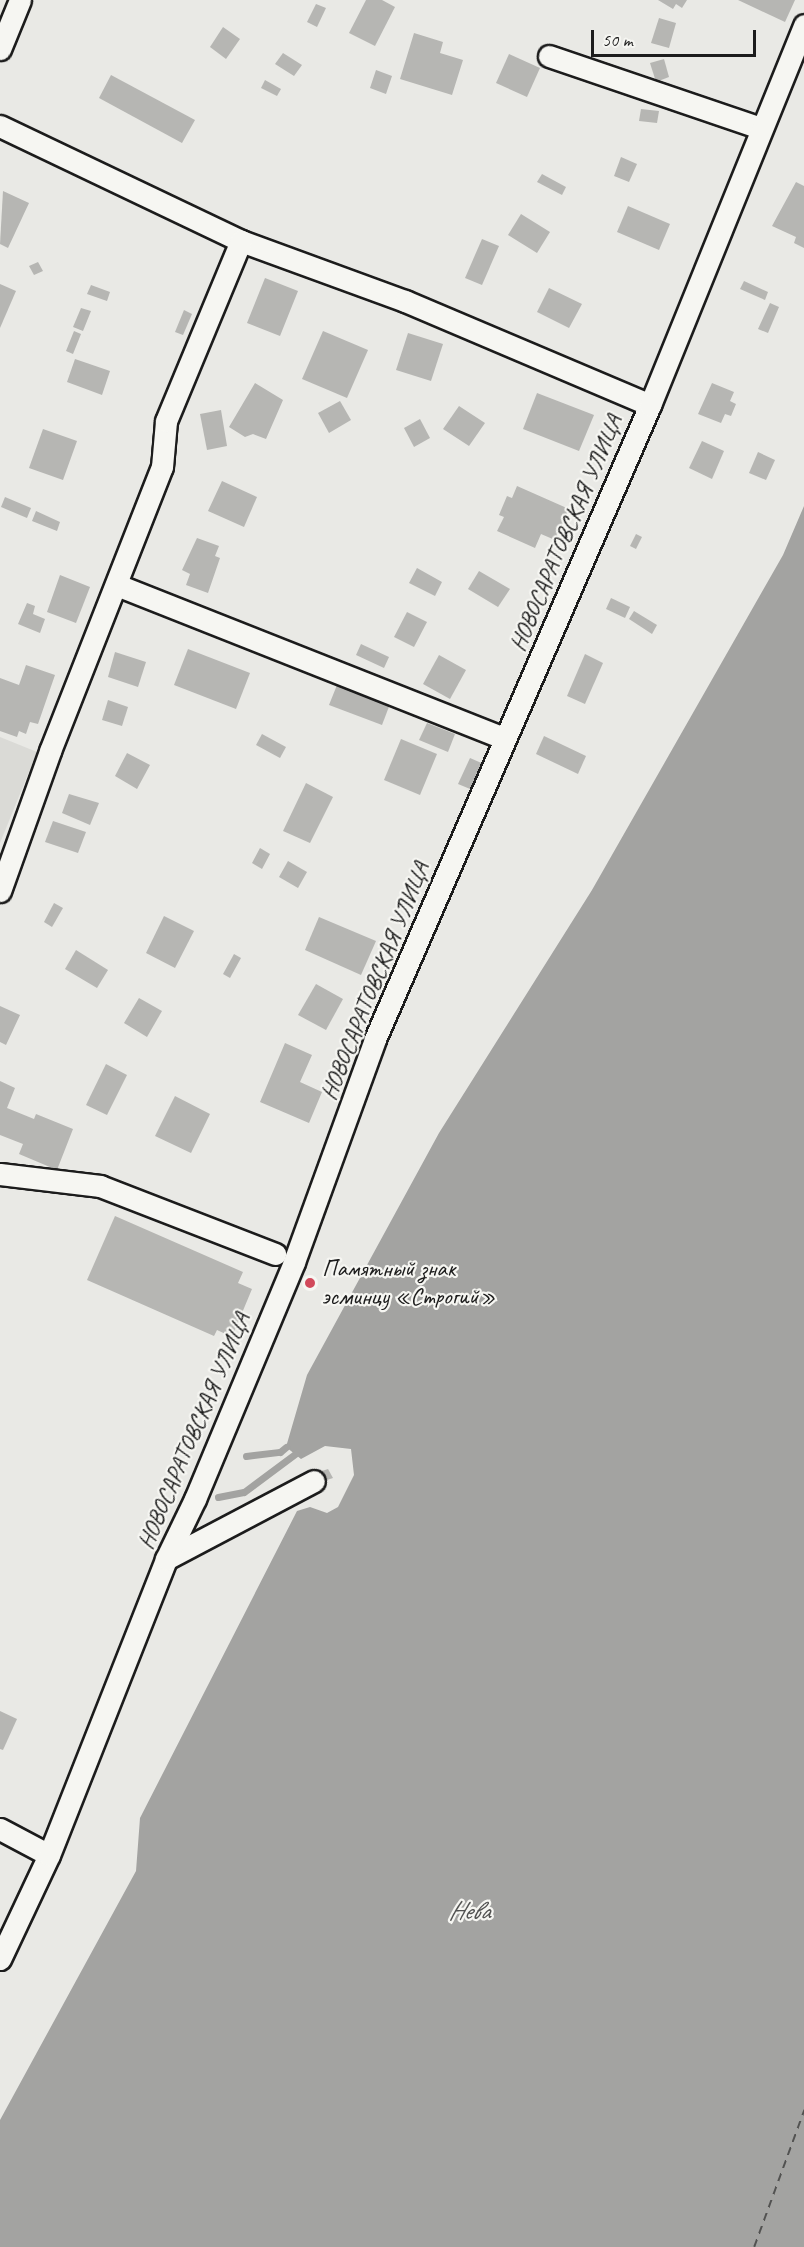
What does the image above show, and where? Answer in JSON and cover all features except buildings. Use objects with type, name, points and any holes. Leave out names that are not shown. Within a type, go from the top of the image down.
[{"type":"street","points":[[0,49],[20,0]]},
{"type":"street","name":"НОВОСАРАТОВСКАЯ УЛИЦА","points":[[0,1959],[49,1855],[166,1559],[195,1499],[294,1262],[375,1038],[650,405],[760,128],[804,25]]},
{"type":"street","points":[[549,56],[760,128]]},
{"type":"street","points":[[0,126],[241,241],[405,301],[650,405]]},
{"type":"street","points":[[0,891],[50,751],[162,467],[166,421],[241,241]]},
{"type":"street","points":[[117,585],[505,740]]},
{"type":"street","points":[[0,1174],[100,1186],[274,1254]]},
{"type":"street","points":[[166,1559],[314,1481]]},
{"type":"street","points":[[0,1829],[49,1855]]},
{"type":"shaded area","points":[[0,737],[37,752],[0,843]]},
{"type":"water","name":"Нева","points":[[804,506],[804,2247],[0,2247],[0,2120],[136,1871],[140,1818],[297,1511],[310,1507],[327,1513],[338,1507],[354,1475],[351,1449],[325,1446],[301,1459],[286,1447],[307,1375],[439,1133],[592,890],[783,555]]},
{"type":"waterway","points":[[246,1456],[280,1452],[286,1447]]},
{"type":"waterway","points":[[218,1497],[244,1492],[295,1454]]},
{"type":"ferry route","points":[[754,2247],[804,2110]]},
{"type":"place","name":"Памятный знак эсминцу «Строгий»","points":[[310,1283]]}]
